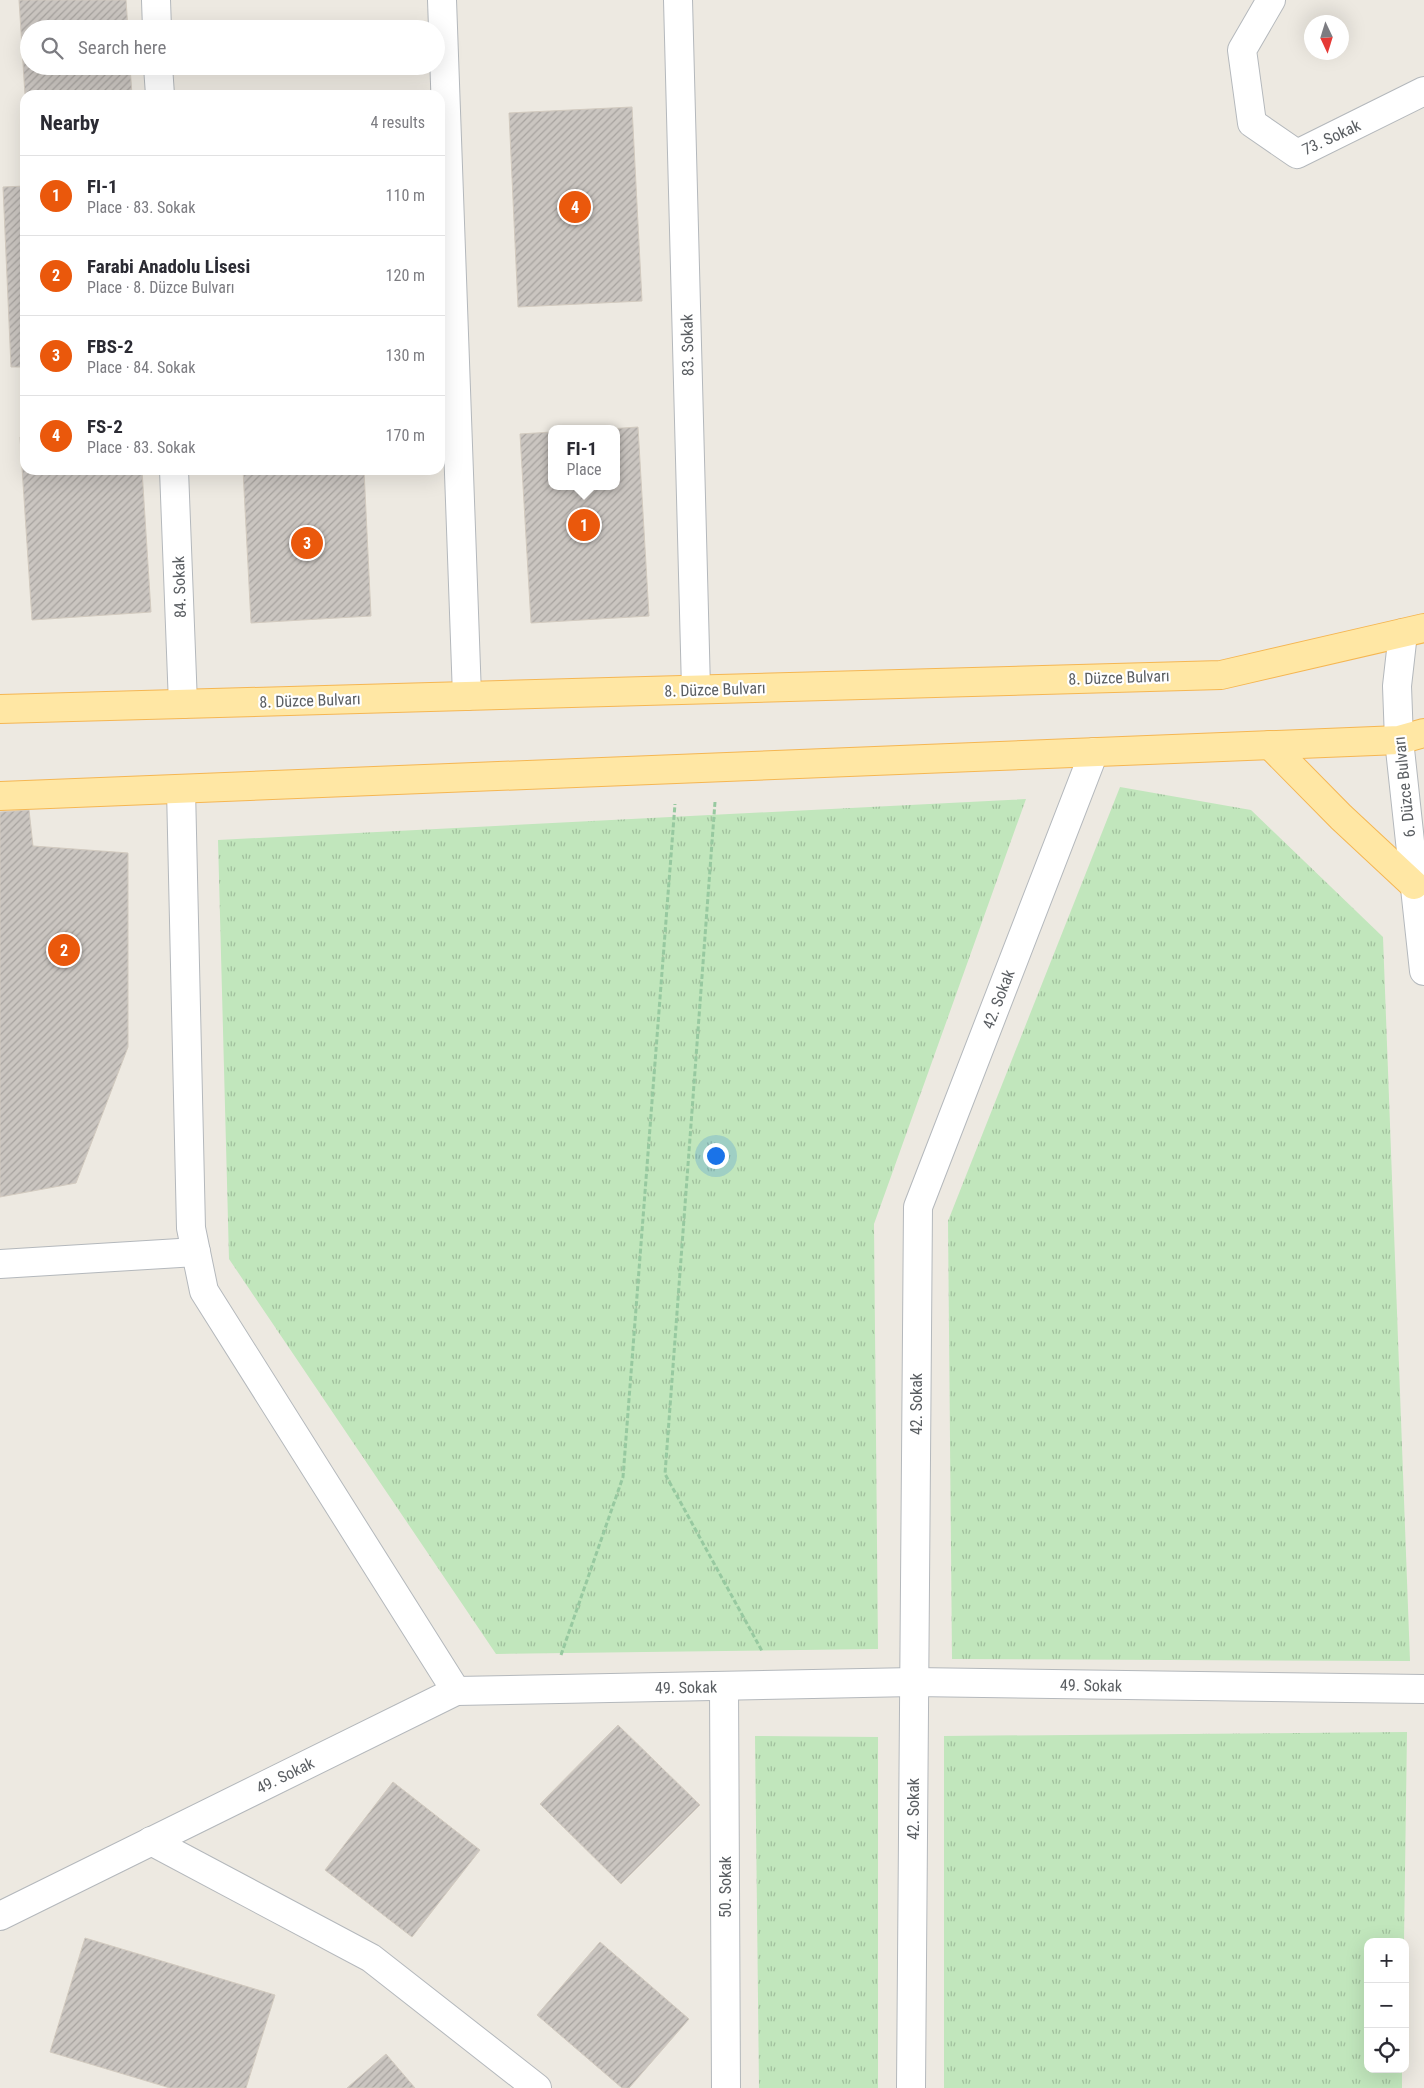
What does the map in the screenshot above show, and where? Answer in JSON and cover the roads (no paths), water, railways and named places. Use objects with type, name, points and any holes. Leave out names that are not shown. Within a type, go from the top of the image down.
[{"type":"main road","name":"8. Düzce Bulvarı","points":[[0,709],[1221,674],[1414,631]]},
{"type":"main road","points":[[0,796],[1270,745],[1411,736]]},
{"type":"main road","points":[[1270,745],[1341,817],[1414,885]]},
{"type":"street","points":[[156,0],[157,20]]},
{"type":"street","points":[[442,0],[443,20]]},
{"type":"street","name":"83. Sokak","points":[[678,0],[696,689]]},
{"type":"street","name":"73. Sokak","points":[[1271,0],[1242,50],[1252,123],[1297,154],[1424,91]]},
{"type":"street","points":[[159,75],[160,90]]},
{"type":"street","points":[[445,75],[467,696]]},
{"type":"street","name":"84. Sokak","points":[[174,475],[183,704]]},
{"type":"street","name":"6. Düzce Bulvarı","points":[[1414,631],[1397,686],[1411,736],[1414,885],[1424,971]]},
{"type":"street","name":"42. Sokak","points":[[912,2088],[918,1207],[1094,752]]},
{"type":"street","points":[[182,789],[190,1228],[204,1291],[456,1691]]},
{"type":"street","points":[[0,1264],[196,1252]]},
{"type":"street","name":"49. Sokak","points":[[0,1916],[456,1691],[914,1682],[1424,1689]]},
{"type":"street","name":"50. Sokak","points":[[724,1686],[726,2088]]},
{"type":"street","points":[[152,1841],[371,1958],[537,2088]]},
{"type":"place","name":"FS-2","points":[[575,207]]},
{"type":"place","name":"FI-1","points":[[584,525]]},
{"type":"place","name":"FBS-2","points":[[307,543]]},
{"type":"place","name":"Farabi Anadolu Lİsesi","points":[[64,950]]}]
